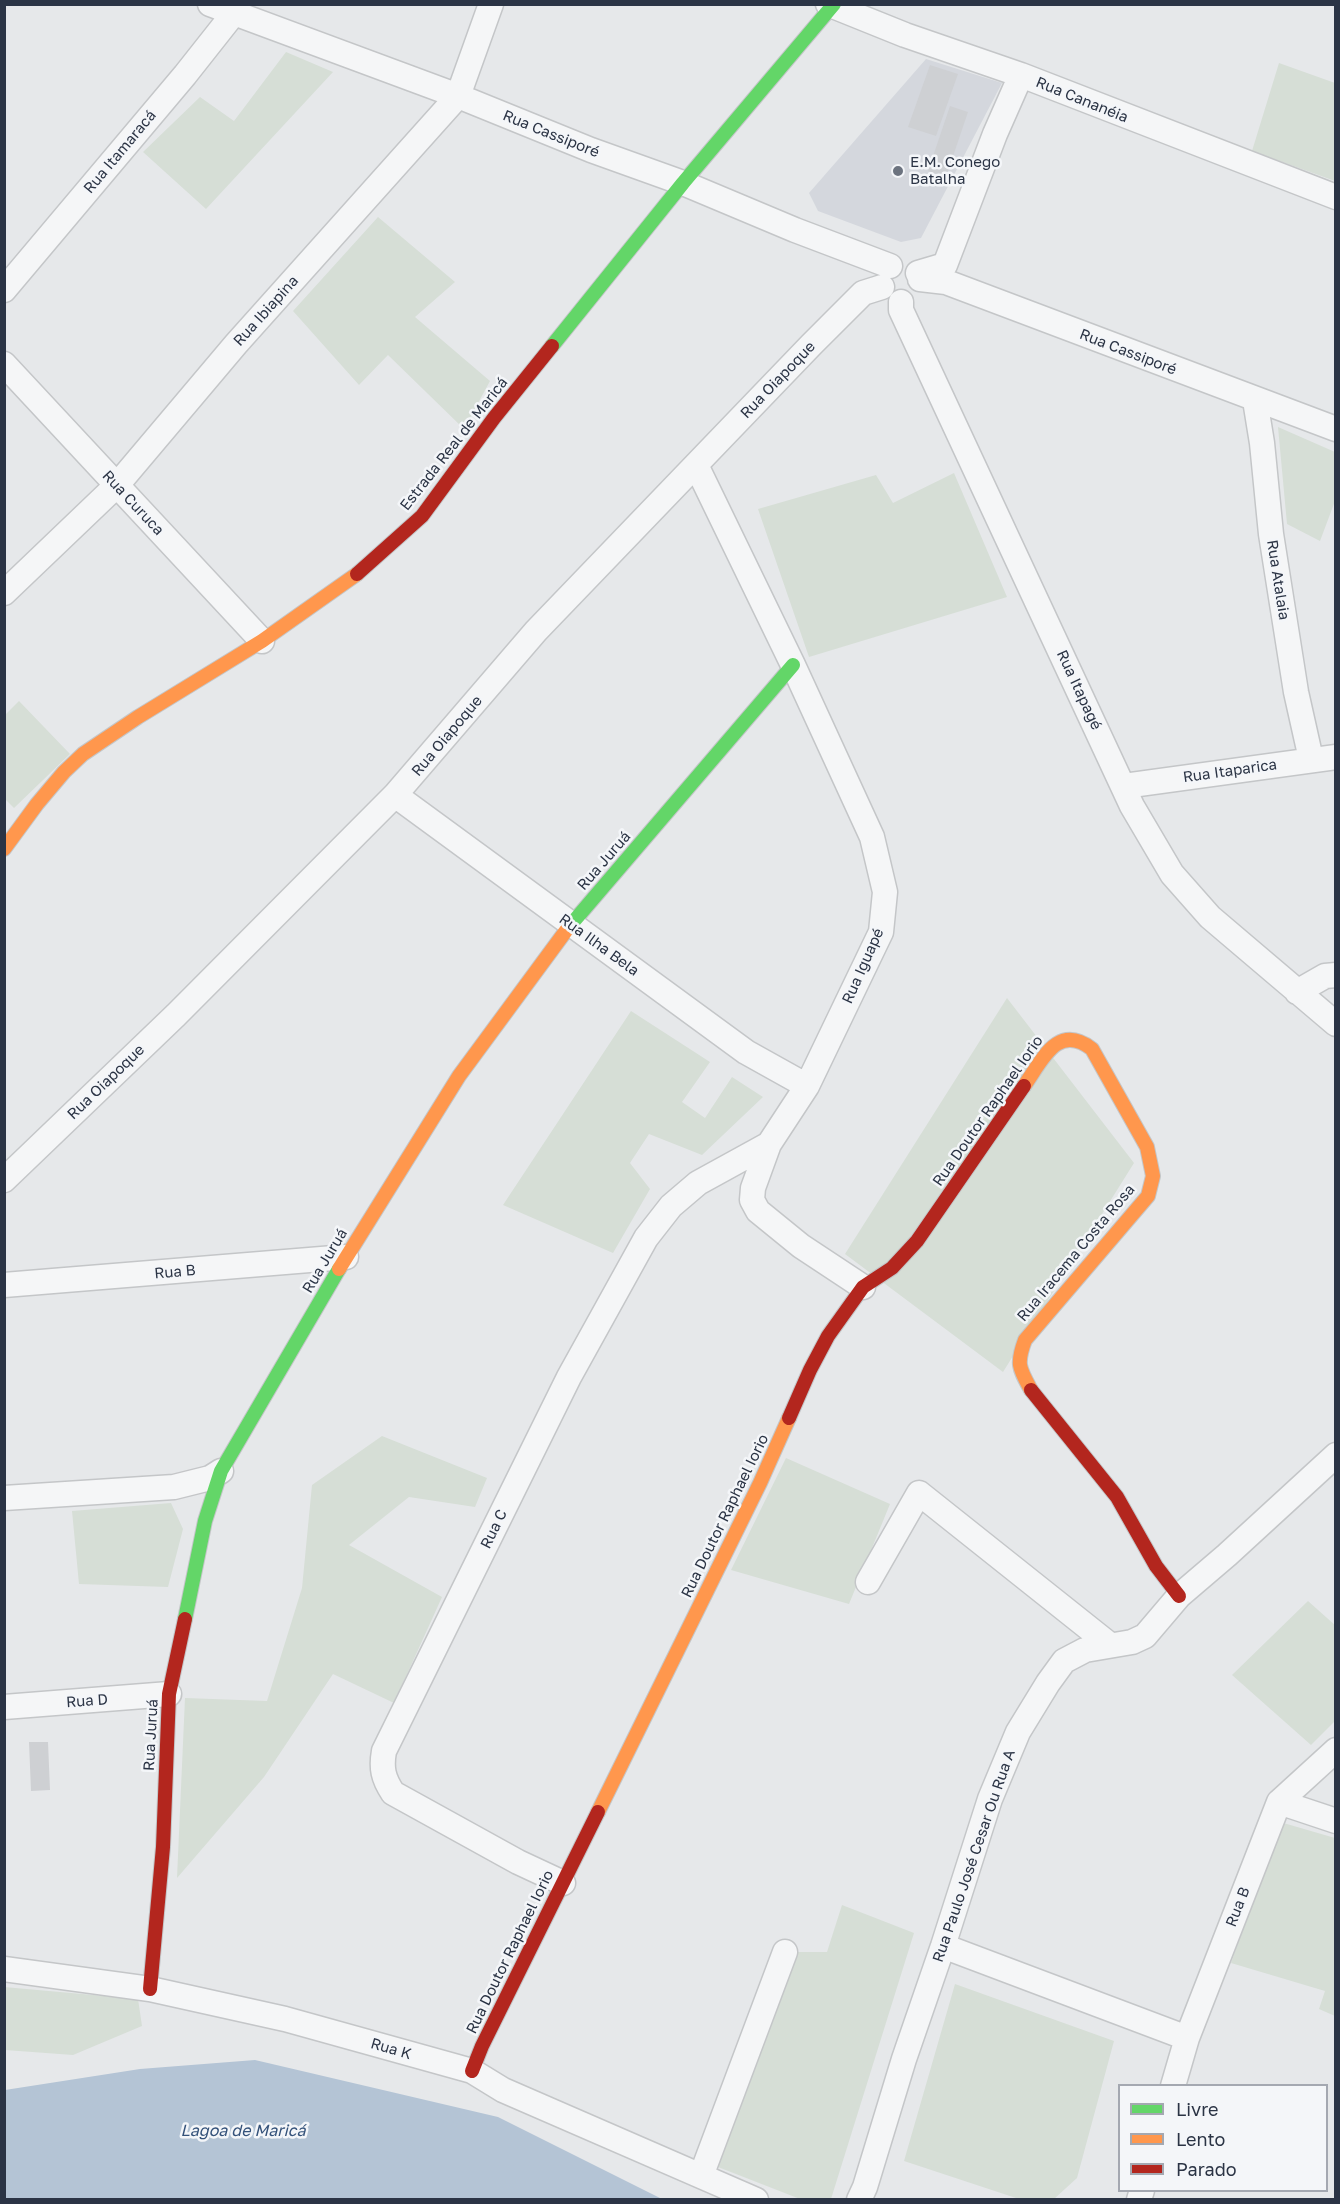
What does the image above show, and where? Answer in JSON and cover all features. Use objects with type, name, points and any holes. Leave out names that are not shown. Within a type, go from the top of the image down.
[{"type":"street","name":"Rua Cassiporé","points":[[210,4],[683,183],[785,226],[891,285],[902,262],[914,268],[919,276],[946,282],[1335,429]]},
{"type":"street","name":"Rua Ibiapina","points":[[4,592],[117,485],[237,344],[458,96],[491,4]]},
{"type":"street","name":"Rua Cananéia","points":[[832,5],[905,35],[1021,75],[1335,197]]},
{"type":"street","name":"Estrada Real de Maricá","points":[[4,849],[37,804],[83,754],[138,717],[262,641],[350,580],[422,516],[494,418],[683,183],[832,5]]},
{"type":"street","name":"Rua Itamaracá","points":[[4,290],[185,75],[234,13]]},
{"type":"street","points":[[891,285],[907,301],[917,292],[919,276],[945,265],[991,145],[1021,75]]},
{"type":"street","name":"Rua Oiapoque","points":[[4,1180],[184,1007],[395,795],[536,630],[863,293],[891,285]]},
{"type":"street","name":"Rua Itapagé","points":[[891,285],[1132,806],[1172,874],[1210,917],[1335,1024]]},
{"type":"street","name":"Rua Curuca","points":[[4,364],[262,641]]},
{"type":"street","name":"Rua Atalaia","points":[[1255,400],[1262,443],[1271,534],[1296,692],[1311,759]]},
{"type":"street","name":"Rua Iguapé","points":[[696,465],[793,664],[872,837],[885,892],[881,932],[807,1086],[769,1144],[753,1188],[752,1200],[758,1211],[801,1246],[863,1287]]},
{"type":"street","name":"Rua Juruá","points":[[150,1989],[163,1847],[170,1694],[205,1521],[221,1472],[346,1257],[459,1076],[571,924],[793,664]]},
{"type":"street","name":"Rua Itaparica","points":[[1124,786],[1335,757]]},
{"type":"street","name":"Rua Ilha Bela","points":[[395,795],[746,1052],[807,1086]]},
{"type":"street","points":[[1297,992],[1325,976],[1335,975]]},
{"type":"street","name":"Rua Doutor Raphael Iorio","points":[[472,2072],[482,2046],[760,1483],[810,1370],[828,1336],[863,1287],[892,1268],[917,1241],[1052,1046],[1061,1039],[1074,1037],[1083,1041]]},
{"type":"street","name":"Rua Iracema Costa Rosa","points":[[1083,1041],[1092,1049],[1147,1147],[1153,1176],[1148,1196],[1024,1340],[1019,1356],[1019,1368],[1034,1394],[1117,1497],[1156,1566],[1179,1596]]},
{"type":"street","name":"Rua C","points":[[562,1883],[518,1862],[393,1793],[386,1783],[381,1767],[384,1752],[569,1377],[646,1238],[671,1206],[698,1183],[769,1144]]},
{"type":"street","name":"Rua B","points":[[4,1285],[346,1257]]},
{"type":"street","name":"Rua Paulo José Cesar Ou Rua A","points":[[862,2193],[990,1799],[1018,1732],[1064,1661],[1086,1650],[1132,1642],[1145,1636],[1179,1596],[1335,1455]]},
{"type":"street","points":[[4,1497],[174,1487],[210,1478],[221,1472]]},
{"type":"street","points":[[174,1487],[189,1497],[205,1521]]},
{"type":"street","points":[[867,1582],[919,1493],[1110,1645]]},
{"type":"street","name":"Rua D","points":[[4,1707],[170,1694]]},
{"type":"street","name":"Rua B","points":[[1173,2084],[1187,2038],[1279,1802],[1335,1750]]},
{"type":"street","points":[[1279,1802],[1335,1821]]},
{"type":"street","points":[[943,1946],[1187,2038]]},
{"type":"street","points":[[701,2176],[785,1952]]},
{"type":"street","name":"Rua K","points":[[4,1969],[150,1989],[285,2019],[472,2072],[503,2090],[756,2199]]},
{"type":"shaded area","points":[[286,52],[333,72],[206,209],[143,152],[200,97],[234,121]]},
{"type":"shaded area","points":[[926,59],[1002,83],[921,238],[901,242],[818,211],[809,193]]},
{"type":"shaded area","points":[[1279,63],[1335,83],[1335,181],[1252,151]]},
{"type":"shaded area","points":[[378,217],[455,282],[415,317],[490,381],[464,429],[388,355],[359,385],[293,311]]},
{"type":"shaded area","points":[[1278,427],[1335,452],[1335,501],[1320,541],[1287,524]]},
{"type":"shaded area","points":[[954,473],[1007,597],[809,657],[758,509],[876,475],[893,503]]},
{"type":"shaded area","points":[[19,701],[70,754],[14,808],[5,799],[5,715]]},
{"type":"shaded area","points":[[1007,998],[1134,1163],[1003,1372],[845,1254]]},
{"type":"shaded area","points":[[631,1011],[710,1062],[682,1102],[705,1118],[732,1077],[763,1097],[702,1155],[649,1134],[630,1163],[650,1189],[613,1253],[503,1205]]},
{"type":"shaded area","points":[[382,1436],[487,1478],[475,1507],[409,1497],[349,1545],[442,1597],[394,1703],[333,1674],[264,1777],[177,1878],[185,1698],[267,1701],[302,1588],[312,1485]]},
{"type":"shaded area","points":[[786,1458],[890,1504],[849,1604],[731,1570]]},
{"type":"shaded area","points":[[171,1503],[183,1529],[168,1587],[79,1584],[72,1511]]},
{"type":"shaded area","points":[[1308,1601],[1336,1626],[1335,1721],[1311,1745],[1232,1675]]},
{"type":"shaded area","points":[[1280,1822],[1335,1838],[1335,2016],[1319,2009],[1325,1991],[1231,1963]]},
{"type":"shaded area","points":[[842,1905],[914,1933],[831,2199],[800,2199],[718,2167],[795,1952],[827,1952]]},
{"type":"shaded area","points":[[955,1984],[1114,2041],[1077,2178],[1054,2199],[1019,2199],[904,2161]]},
{"type":"shaded area","points":[[4,1987],[138,1999],[142,2026],[73,2055],[5,2050]]},
{"type":"water","name":"Lagoa de Maricá","points":[[255,2060],[498,2117],[662,2199],[5,2199],[5,2090],[140,2069]]},
{"type":"building","points":[[930,65],[958,74],[936,136],[908,127]]},
{"type":"building","points":[[950,106],[968,112],[946,177],[928,171]]},
{"type":"building","points":[[29,1742],[48,1742],[50,1790],[31,1791]]},
{"type":"traffic: fast","points":[[552,346],[683,183],[834,4]]},
{"type":"traffic: fast","points":[[568,928],[793,665]]},
{"type":"traffic: fast","points":[[185,1619],[205,1521],[221,1471],[339,1269]]},
{"type":"traffic: slow","points":[[4,849],[37,804],[83,754],[138,717],[262,641],[357,574]]},
{"type":"traffic: slow","points":[[339,1269],[459,1076],[568,928]]},
{"type":"traffic: slow","points":[[1024,1086],[1044,1056],[1060,1042],[1069,1040],[1080,1042],[1092,1049],[1147,1147],[1153,1176],[1148,1196],[1025,1340],[1020,1355],[1020,1366],[1031,1390]]},
{"type":"traffic: slow","points":[[598,1812],[760,1483],[789,1418]]},
{"type":"traffic: jam","points":[[357,574],[422,516],[494,418],[552,346]]},
{"type":"traffic: jam","points":[[789,1418],[828,1336],[863,1287],[892,1268],[917,1241],[1024,1086]]},
{"type":"traffic: jam","points":[[1031,1390],[1117,1497],[1156,1566],[1179,1596]]},
{"type":"traffic: jam","points":[[150,1989],[163,1847],[169,1694],[185,1619]]},
{"type":"traffic: jam","points":[[472,2071],[482,2046],[598,1812]]},
{"type":"place","name":"E.M. Conego Batalha","points":[[898,171]]}]
